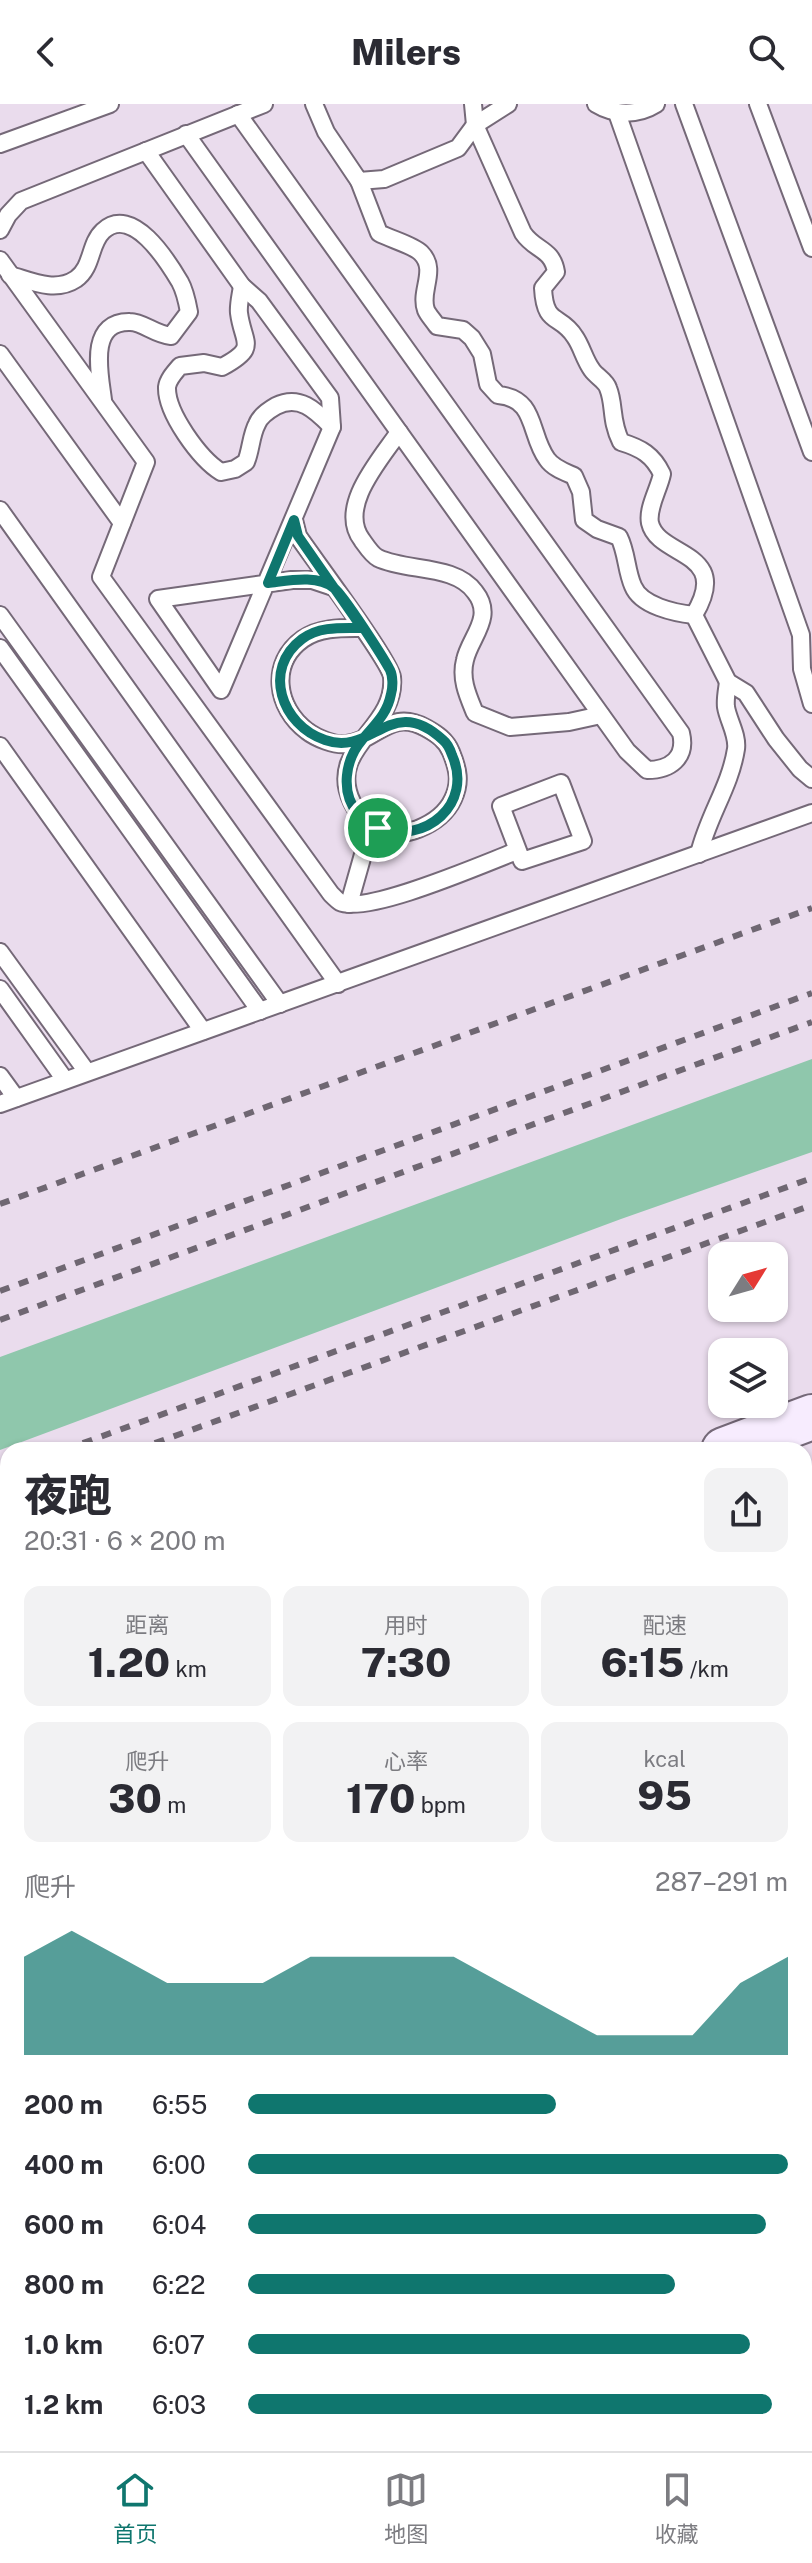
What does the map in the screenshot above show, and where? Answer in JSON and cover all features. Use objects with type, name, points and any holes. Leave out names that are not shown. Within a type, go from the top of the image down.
[{"type":"main road","points":[[745,1442],[812,1417]]},
{"type":"lane","points":[[0,144],[110,104]]},
{"type":"lane","points":[[0,230],[21,201],[264,104]]},
{"type":"lane","points":[[314,104],[326,132],[359,181],[379,233],[414,248],[428,264],[424,300],[426,312],[437,326],[463,330],[472,338],[482,354],[488,384],[498,395],[510,396],[522,405],[530,417],[546,459],[556,468],[574,476],[581,492],[584,520],[597,529],[619,537],[626,550],[633,588],[646,601],[677,613],[694,615]]},
{"type":"lane","points":[[473,104],[475,125],[523,233],[529,242],[542,248],[554,260],[556,272],[543,288],[544,307],[577,338],[583,358],[608,388],[613,427],[621,442],[648,453],[657,462],[662,474],[650,513],[650,525],[659,537],[686,553],[703,575],[705,589],[694,615],[728,682],[746,693],[776,739],[812,779]]},
{"type":"lane","points":[[359,181],[384,179],[458,148],[475,125],[508,104]]},
{"type":"lane","points":[[596,104],[610,113],[639,110],[656,104]]},
{"type":"lane","points":[[684,104],[812,452]]},
{"type":"lane","points":[[758,104],[812,248]]},
{"type":"lane","points":[[617,113],[801,635],[802,669],[812,704]]},
{"type":"lane","points":[[186,134],[627,751],[647,770],[661,770],[672,764],[680,755],[683,742],[681,733],[238,114]]},
{"type":"lane","points":[[146,151],[242,286],[259,301],[330,398],[332,427],[268,583],[221,690],[158,599],[268,583],[312,580],[333,587]]},
{"type":"lane","points":[[10,275],[47,286],[76,279],[89,266],[101,232],[125,223],[137,227],[180,282],[189,312],[171,336],[157,335],[128,321],[114,326],[103,337],[98,347],[98,364],[104,405]]},
{"type":"lane","points":[[0,260],[146,462],[101,577],[331,894],[339,902],[349,904],[385,900],[517,851]]},
{"type":"lane","points":[[242,286],[239,312],[247,336],[245,348],[236,359],[222,367],[204,363],[180,366],[167,383],[168,404],[178,420],[209,464],[221,472],[235,469],[246,462],[256,425],[272,408],[286,402],[299,402],[314,409],[332,427]]},
{"type":"lane","points":[[0,354],[122,523]]},
{"type":"lane","points":[[399,432],[369,477],[354,510],[358,534],[375,558],[456,577],[475,591],[483,611],[477,637],[465,659],[464,688],[475,713],[510,727],[569,722],[601,715]]},
{"type":"lane","points":[[0,510],[338,984]]},
{"type":"lane","points":[[294,520],[298,536],[362,628],[392,673],[392,691],[387,709],[374,728],[363,738],[351,755],[347,791],[358,815],[392,833],[409,833],[430,825],[448,806],[460,778],[446,742],[419,724],[405,721],[391,723],[363,738],[346,745],[324,740],[307,731],[289,711],[280,693],[279,670],[288,653],[303,638],[324,629],[362,628]]},
{"type":"lane","points":[[0,615],[280,1004]]},
{"type":"lane","points":[[0,648],[260,1011]]},
{"type":"lane","points":[[699,854],[715,804],[727,787],[737,745],[726,704],[728,682]]},
{"type":"lane","points":[[0,746],[203,1031]]},
{"type":"lane","points":[[561,783],[583,841],[522,861],[517,851],[501,806],[561,783]]},
{"type":"lane","points":[[0,1076],[8,1101],[812,813]]},
{"type":"lane","points":[[349,904],[364,851],[378,828]]},
{"type":"lane","points":[[0,952],[87,1072]]},
{"type":"lane","points":[[0,989],[65,1080]]},
{"type":"green space","points":[[812,1059],[812,1152],[621,1219],[22,1442],[0,1442],[0,1357]]},
{"type":"railway","points":[[0,1204],[812,908]]},
{"type":"railway","points":[[0,1291],[812,993]]},
{"type":"railway","points":[[0,1320],[812,1022]]},
{"type":"railway","points":[[86,1442],[812,1178]]},
{"type":"railway","points":[[158,1442],[812,1205]]},
{"type":"route","points":[[378,828],[358,815],[347,791],[347,771],[351,755],[363,738],[374,728],[387,709],[392,691],[392,673],[362,628],[333,587],[312,580],[268,583],[294,520],[298,536],[362,628],[324,629],[303,638],[288,653],[279,670],[280,693],[289,711],[307,731],[324,740],[346,745],[363,738],[391,723],[405,721],[419,724],[446,742],[460,778],[444,814],[430,825],[409,833],[392,833],[378,828]]}]
